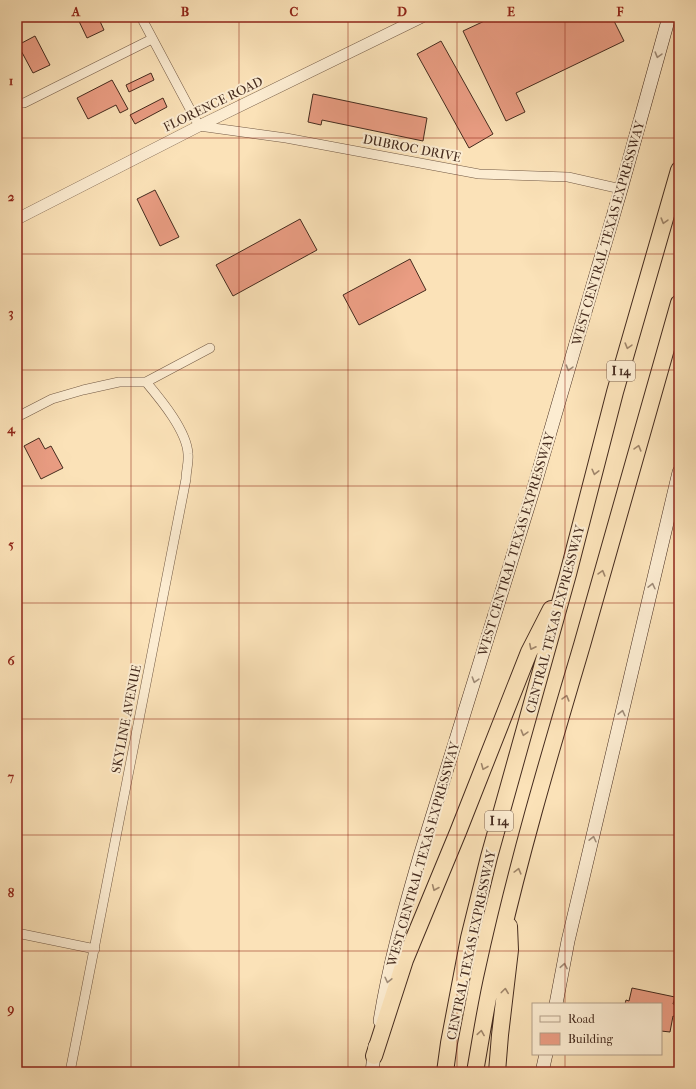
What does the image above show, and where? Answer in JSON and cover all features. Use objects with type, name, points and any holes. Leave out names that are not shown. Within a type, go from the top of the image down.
[{"type":"highway","name":"CENTRAL TEXAS EXPRESSWAY","points":[[445,1072],[469,938],[489,856],[568,574],[615,392],[679,170]]},
{"type":"highway","name":"I 14","points":[[475,1072],[492,977],[508,908],[544,776],[679,303]]},
{"type":"highway","points":[[374,1056],[405,960],[458,832],[529,652],[568,574]]},
{"type":"highway","points":[[497,1072],[510,950],[508,908]]},
{"type":"main road","name":"WEST CENTRAL TEXAS EXPRESSWAY","points":[[372,1072],[384,996],[403,915],[422,849],[517,544],[621,189],[669,17]]},
{"type":"main road","points":[[556,1003],[572,928],[679,472]]},
{"type":"main road","points":[[542,1072],[546,1055]]},
{"type":"street","points":[[141,17],[199,126]]},
{"type":"street","name":"FLORENCE ROAD","points":[[17,218],[199,126],[422,17]]},
{"type":"street","points":[[17,103],[24,103],[152,39]]},
{"type":"street","name":"DUBROC DRIVE","points":[[199,126],[286,138],[479,174],[568,177],[621,189]]},
{"type":"street","points":[[17,417],[52,399],[83,390],[119,382],[146,382],[210,348]]},
{"type":"street","name":"SKYLINE AVENUE","points":[[70,1072],[186,479],[188,454],[183,435],[167,408],[146,382]]},
{"type":"street","points":[[17,933],[95,949]]},
{"type":"building","points":[[77,17],[98,17],[104,30],[87,38]]},
{"type":"building","points":[[493,17],[612,17],[624,41],[516,93],[525,112],[506,121],[463,31]]},
{"type":"building","points":[[35,36],[50,65],[33,73],[18,45]]},
{"type":"building","points":[[441,41],[493,134],[469,148],[417,54]]},
{"type":"building","points":[[151,73],[154,80],[129,92],[126,85]]},
{"type":"building","points":[[112,80],[128,109],[120,113],[116,105],[88,119],[77,98]]},
{"type":"building","points":[[313,94],[427,118],[423,141],[322,120],[321,125],[308,122]]},
{"type":"building","points":[[163,98],[167,107],[135,124],[130,115]]},
{"type":"building","points":[[155,190],[179,237],[160,246],[137,199]]},
{"type":"building","points":[[300,219],[317,250],[233,296],[216,265]]},
{"type":"building","points":[[410,259],[426,290],[359,325],[343,295]]},
{"type":"building","points":[[39,438],[45,449],[51,446],[63,468],[41,479],[24,446]]},
{"type":"building","points":[[632,988],[675,997],[673,1004],[678,1005],[676,1017],[673,1016],[670,1032],[662,1031],[662,1003],[625,1003],[626,1000],[629,1001]]}]
